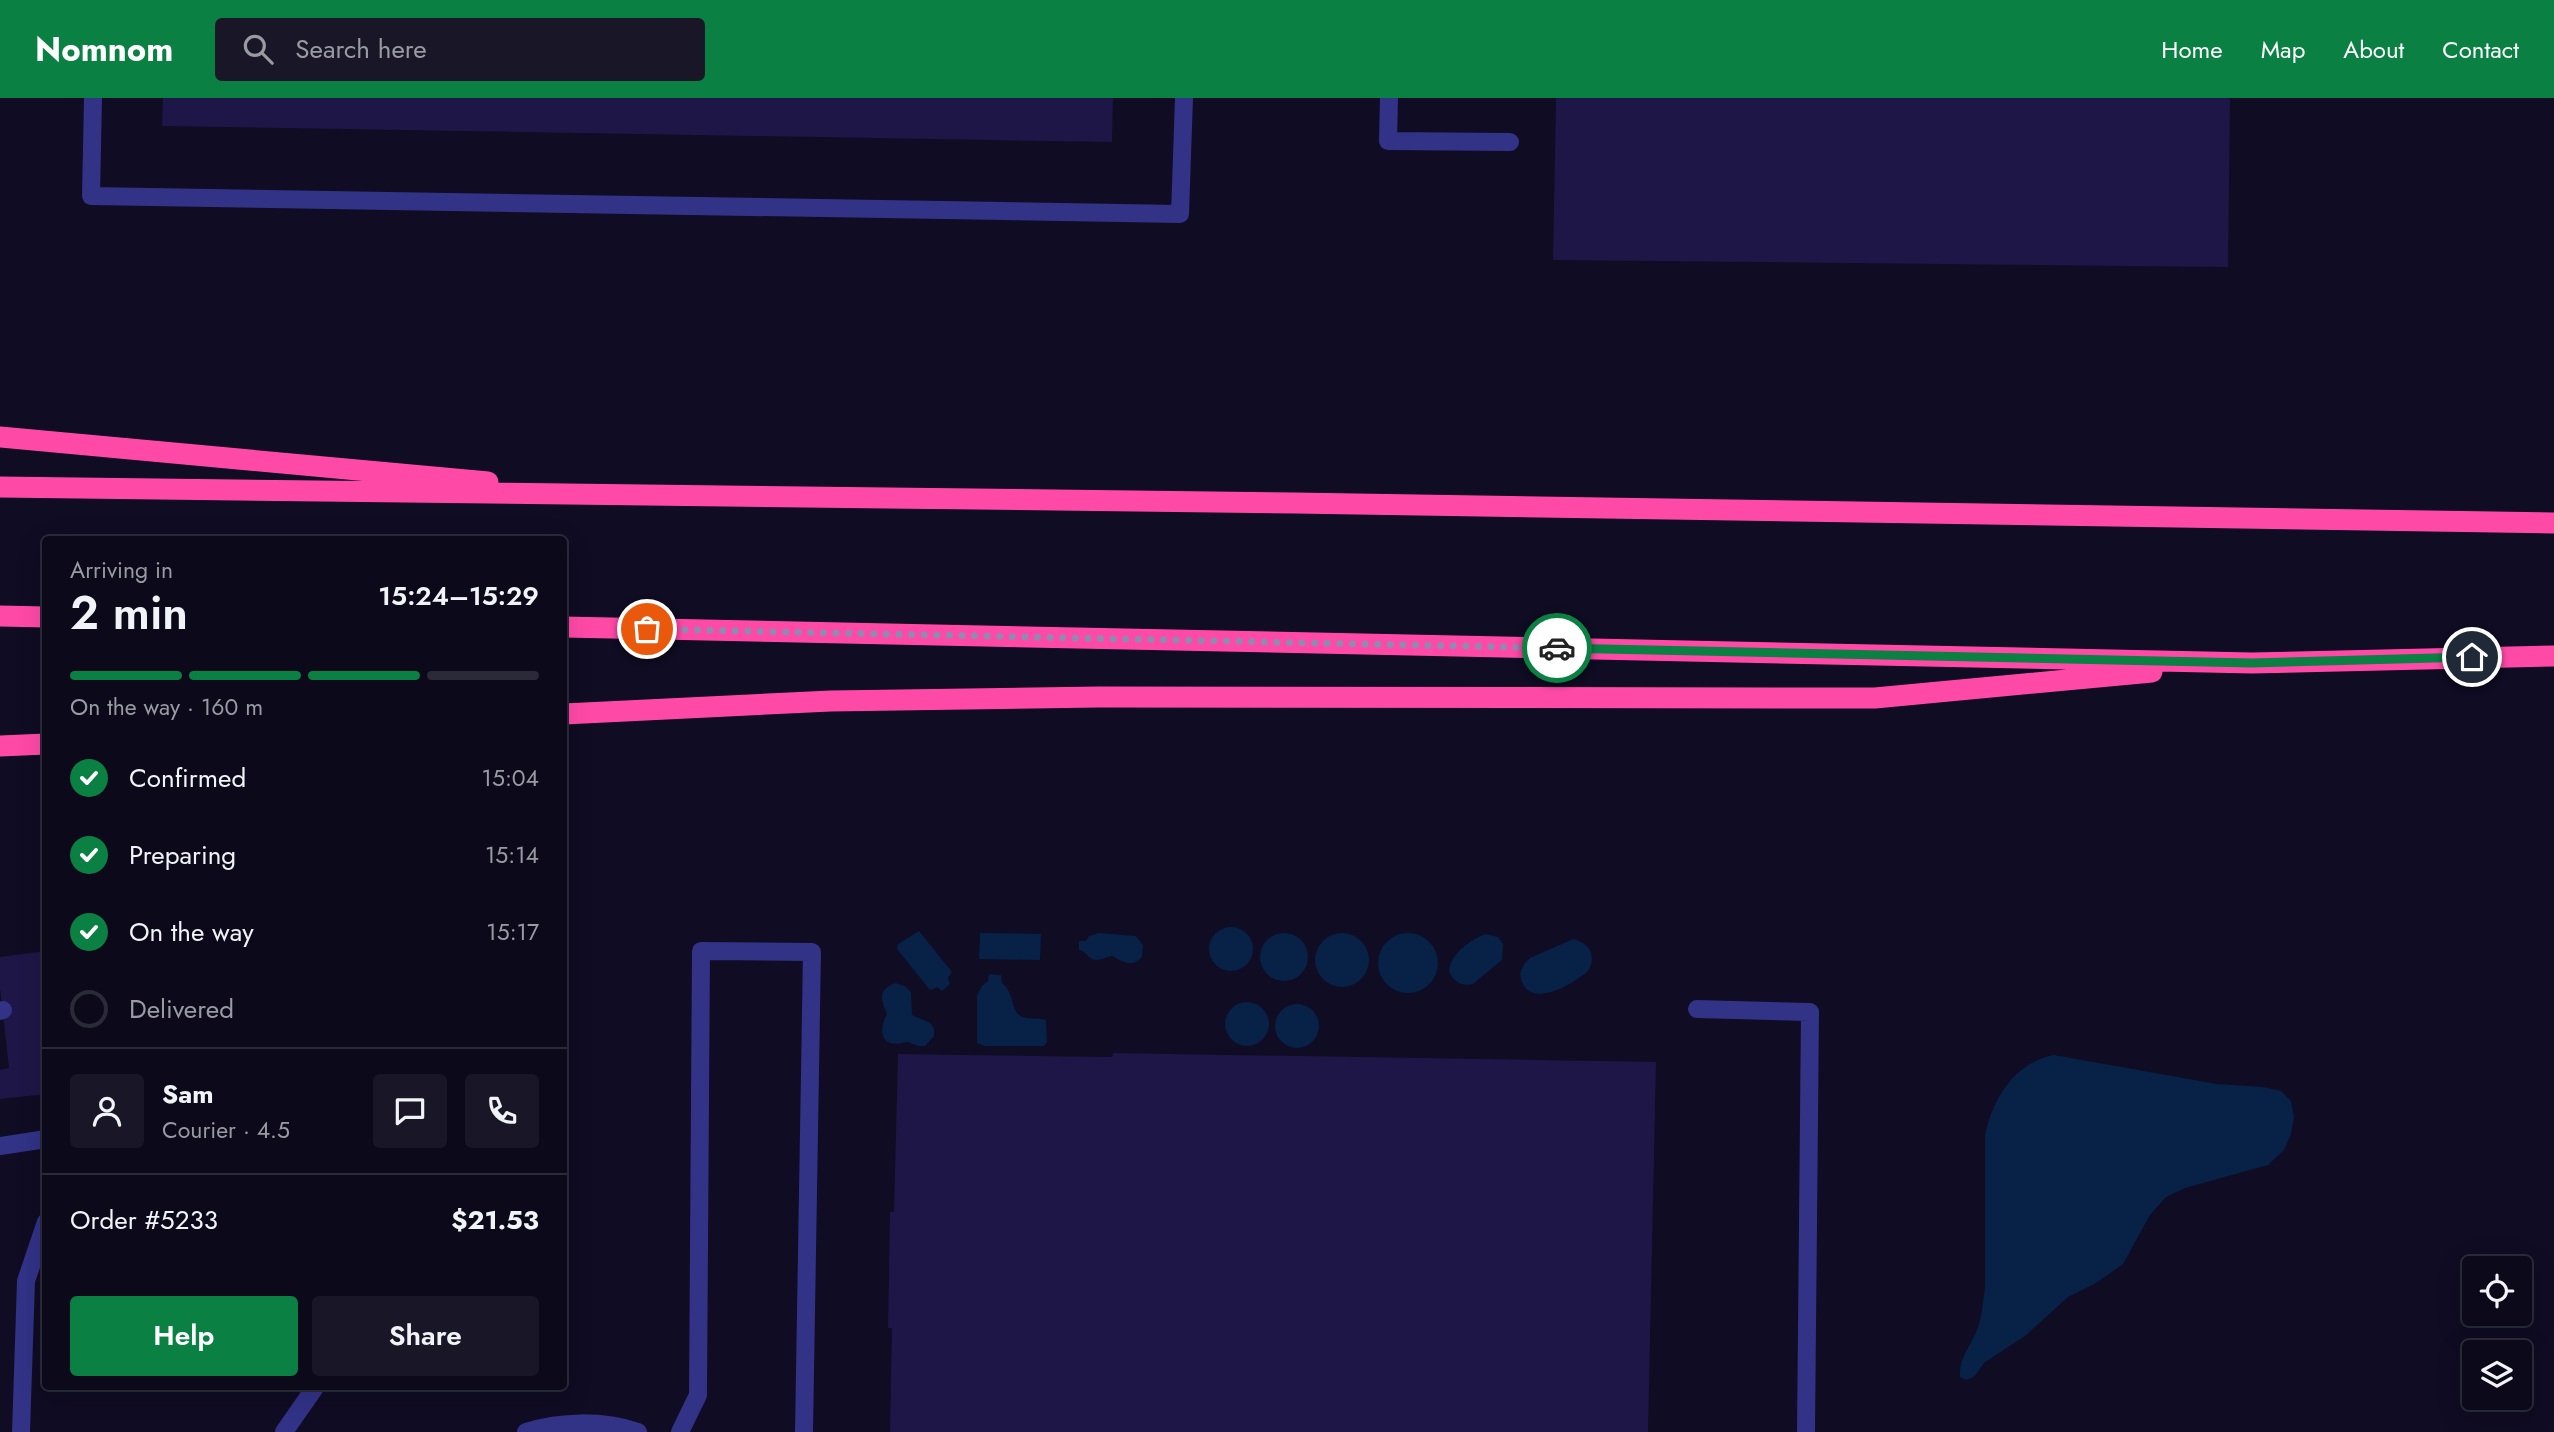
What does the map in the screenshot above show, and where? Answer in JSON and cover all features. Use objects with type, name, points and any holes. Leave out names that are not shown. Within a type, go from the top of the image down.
[{"type":"highway","points":[[0,437],[650,497]]},
{"type":"highway","points":[[0,487],[1309,503],[2554,523]]},
{"type":"highway","points":[[0,616],[42,617]]},
{"type":"highway","points":[[567,627],[2252,663],[2554,656]]},
{"type":"highway","points":[[567,714],[831,701],[1058,698],[1875,698],[2252,663]]},
{"type":"highway","points":[[0,746],[42,744]]},
{"type":"lane","points":[[93,98],[91,196],[1180,215],[1184,98]]},
{"type":"lane","points":[[1389,98],[1388,141],[1510,142]]},
{"type":"lane","points":[[680,1432],[698,1395],[701,951],[812,952],[804,1432]]},
{"type":"lane","points":[[1697,1009],[1810,1012],[1806,1432]]},
{"type":"lane","points":[[0,1146],[42,1140]]},
{"type":"lane","points":[[21,1432],[26,1281],[42,1234]]},
{"type":"lane","points":[[284,1432],[313,1390]]},
{"type":"lane","points":[[526,1432],[544,1426],[569,1424],[602,1425],[638,1432]]},
{"type":"water","points":[[1231,927],[1246,934],[1253,949],[1246,964],[1231,971],[1216,964],[1209,949],[1216,934]]},
{"type":"water","points":[[919,931],[952,972],[948,978],[950,984],[942,991],[937,987],[929,989],[897,949],[898,944]]},
{"type":"water","points":[[980,933],[1041,934],[1040,960],[979,959]]},
{"type":"water","points":[[1099,933],[1136,936],[1143,945],[1142,957],[1134,963],[1123,962],[1112,956],[1091,959],[1079,950],[1079,941],[1086,941],[1089,936]]},
{"type":"water","points":[[1284,933],[1293,934],[1301,940],[1307,948],[1307,966],[1301,974],[1293,980],[1284,981],[1275,980],[1267,974],[1261,966],[1260,957],[1261,948],[1267,940],[1275,934]]},
{"type":"water","points":[[1342,933],[1361,941],[1369,960],[1361,979],[1342,987],[1323,979],[1315,960],[1323,941]]},
{"type":"water","points":[[1408,933],[1425,938],[1433,946],[1438,963],[1433,980],[1425,988],[1408,993],[1391,988],[1383,980],[1378,963],[1383,946],[1391,938]]},
{"type":"water","points":[[1486,934],[1498,937],[1503,944],[1502,960],[1473,984],[1458,982],[1449,971],[1453,959],[1468,943]]},
{"type":"water","points":[[1573,939],[1588,947],[1592,955],[1588,971],[1560,989],[1539,994],[1530,992],[1520,974],[1524,964],[1530,958]]},
{"type":"water","points":[[989,974],[1001,975],[1002,983],[1019,1015],[1046,1020],[1047,1042],[1044,1046],[985,1046],[977,1043],[977,995],[988,981]]},
{"type":"water","points":[[895,983],[905,986],[911,992],[912,1015],[933,1027],[934,1036],[925,1046],[907,1042],[893,1043],[884,1038],[882,1028],[887,1014],[882,996],[885,989]]},
{"type":"water","points":[[1247,1002],[1262,1009],[1269,1024],[1262,1039],[1247,1046],[1232,1039],[1225,1024],[1232,1009]]},
{"type":"water","points":[[1297,1004],[1312,1011],[1319,1026],[1312,1041],[1297,1048],[1282,1041],[1275,1026],[1282,1011]]},
{"type":"water","points":[[2054,1055],[2217,1084],[2281,1091],[2291,1101],[2294,1117],[2291,1134],[2284,1150],[2268,1165],[2185,1188],[2166,1197],[2150,1215],[2123,1264],[2096,1283],[2068,1297],[2025,1336],[1984,1363],[1974,1377],[1966,1380],[1960,1377],[1961,1365],[1979,1325],[1985,1287],[1985,1136],[1988,1122],[2000,1096],[2017,1074],[2028,1065]]},
{"type":"building","points":[[163,98],[1113,98],[1112,142],[162,126]]},
{"type":"building","points":[[1556,98],[2230,98],[2228,267],[1553,260]]},
{"type":"building","points":[[42,952],[42,1094],[0,1099],[0,1070],[9,1068],[0,988],[0,957]]},
{"type":"building","points":[[1113,1053],[1656,1062],[1648,1432],[890,1432],[890,1212],[894,1212],[898,1054],[1112,1057]]},
{"type":"way so far","points":[[647,629],[1557,648]]},
{"type":"route","points":[[1557,648],[2252,663],[2472,657]]}]
